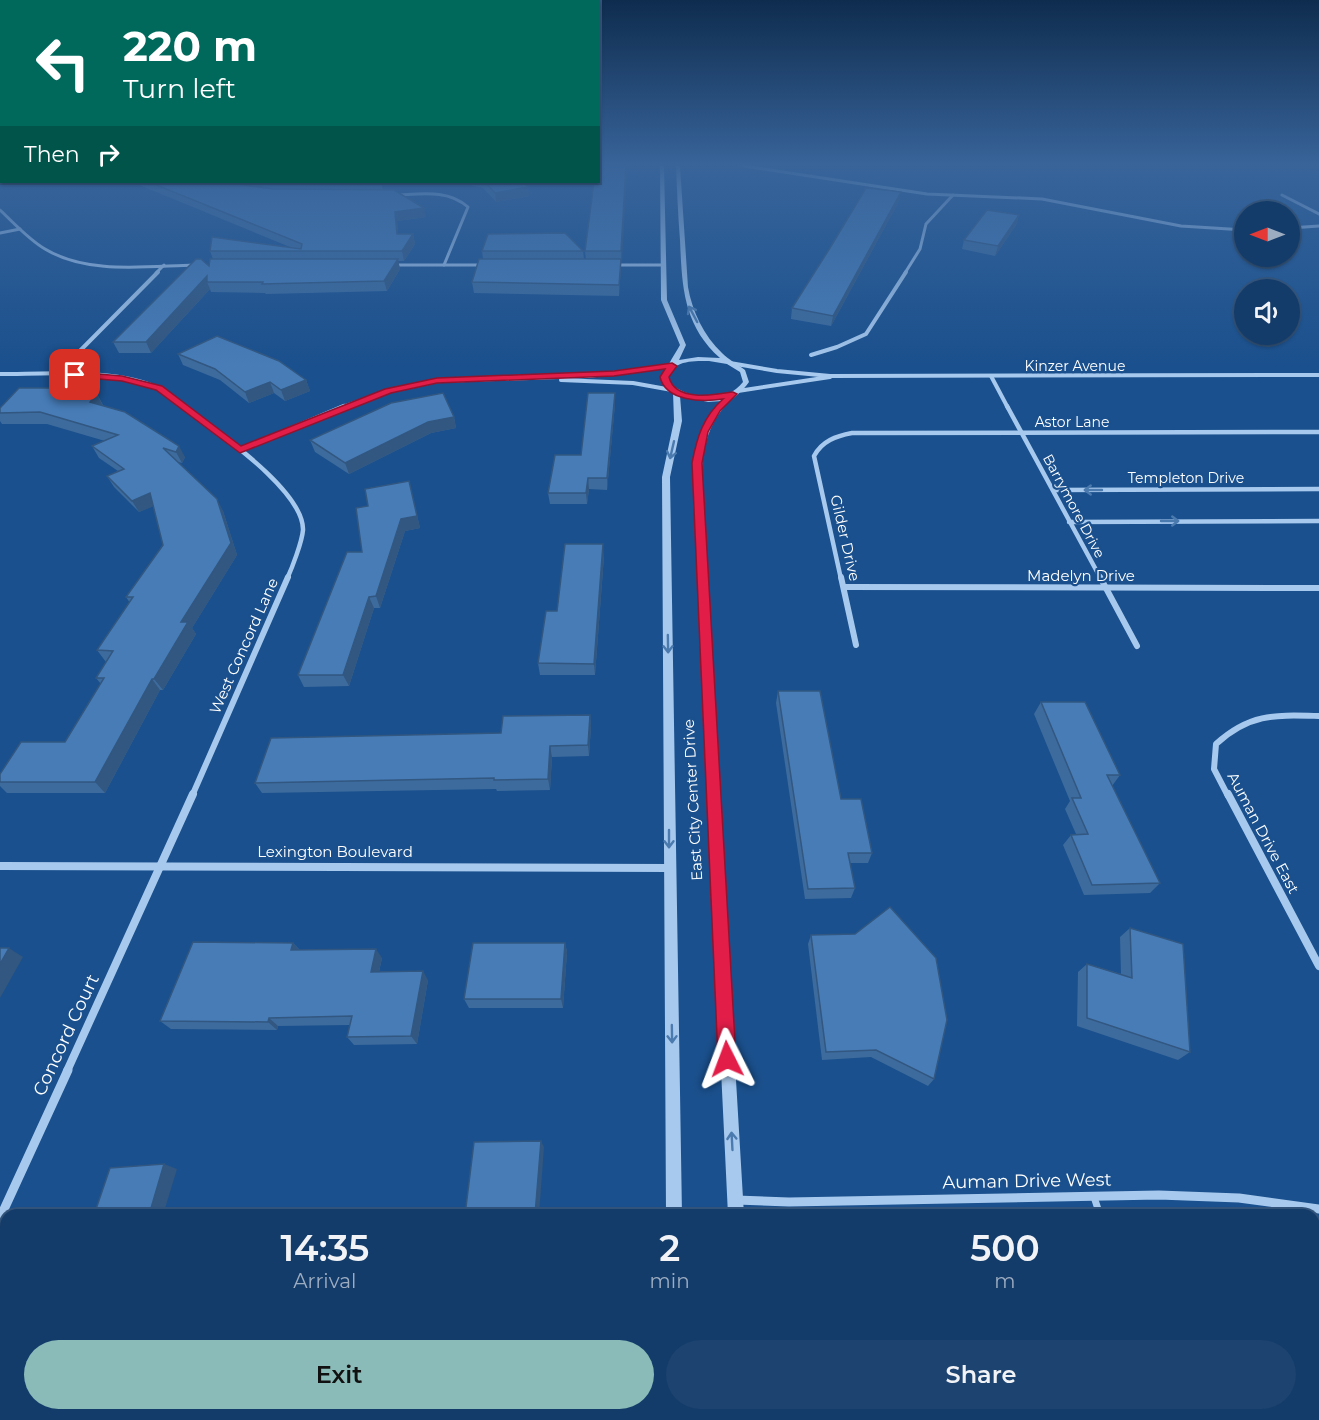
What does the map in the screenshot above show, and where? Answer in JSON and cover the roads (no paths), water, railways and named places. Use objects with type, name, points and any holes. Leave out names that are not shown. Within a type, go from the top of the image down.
[{"type":"street","points":[[24,232],[46,249],[75,260],[114,265],[199,265]]},
{"type":"street","points":[[444,266],[458,232]]},
{"type":"street","points":[[663,232],[664,300],[683,345],[673,366]]},
{"type":"street","points":[[540,378],[633,383],[704,399],[736,393],[744,387],[746,376],[738,367],[729,362],[702,331],[687,301],[682,232]]},
{"type":"street","points":[[811,355],[837,347],[866,334],[920,249],[924,232]]},
{"type":"street","points":[[57,374],[164,265]]},
{"type":"street","points":[[385,266],[490,265]]},
{"type":"street","points":[[607,265],[663,265]]},
{"type":"street","points":[[240,450],[399,388],[454,379],[540,378],[623,373],[673,366],[699,358],[729,362]]},
{"type":"street","name":"Kinzer Avenue","points":[[729,362],[753,368],[830,376],[1319,375]]},
{"type":"street","name":"East City Center Drive","points":[[673,366],[664,377],[666,384],[674,391],[678,421],[666,477],[674,1209]]},
{"type":"street","name":"West Concord Lane","points":[[0,374],[57,374],[122,378],[159,388],[240,450],[283,488],[296,505],[303,530],[290,573],[160,865]]},
{"type":"street","name":"Kinzer Avenue","points":[[736,393],[830,376]]},
{"type":"street","name":"Barrymore Drive","points":[[991,376],[1137,646]]},
{"type":"street","name":"East City Center Drive","points":[[735,1207],[697,463],[703,432],[716,410],[736,393]]},
{"type":"street","name":"Astor Lane","points":[[827,441],[852,433],[1319,432]]},
{"type":"street","name":"Gilder Drive","points":[[827,441],[818,448],[814,456],[856,645]]},
{"type":"street","name":"Templeton Drive","points":[[1053,490],[1319,489]]},
{"type":"street","points":[[1070,522],[1319,521]]},
{"type":"street","name":"Madelyn Drive","points":[[844,587],[1319,588]]},
{"type":"street","name":"Auman Drive East","points":[[1319,716],[1249,719],[1231,728],[1216,744],[1214,769],[1319,966]]},
{"type":"street","name":"Concord Court","points":[[4,1209],[160,865]]},
{"type":"street","name":"Lexington Boulevard","points":[[0,866],[670,868]]},
{"type":"street","name":"Auman Drive West","points":[[735,1207],[789,1202],[1158,1195],[1239,1198],[1319,1209]]},
{"type":"lane","points":[[1094,1196],[1098,1209]]}]
